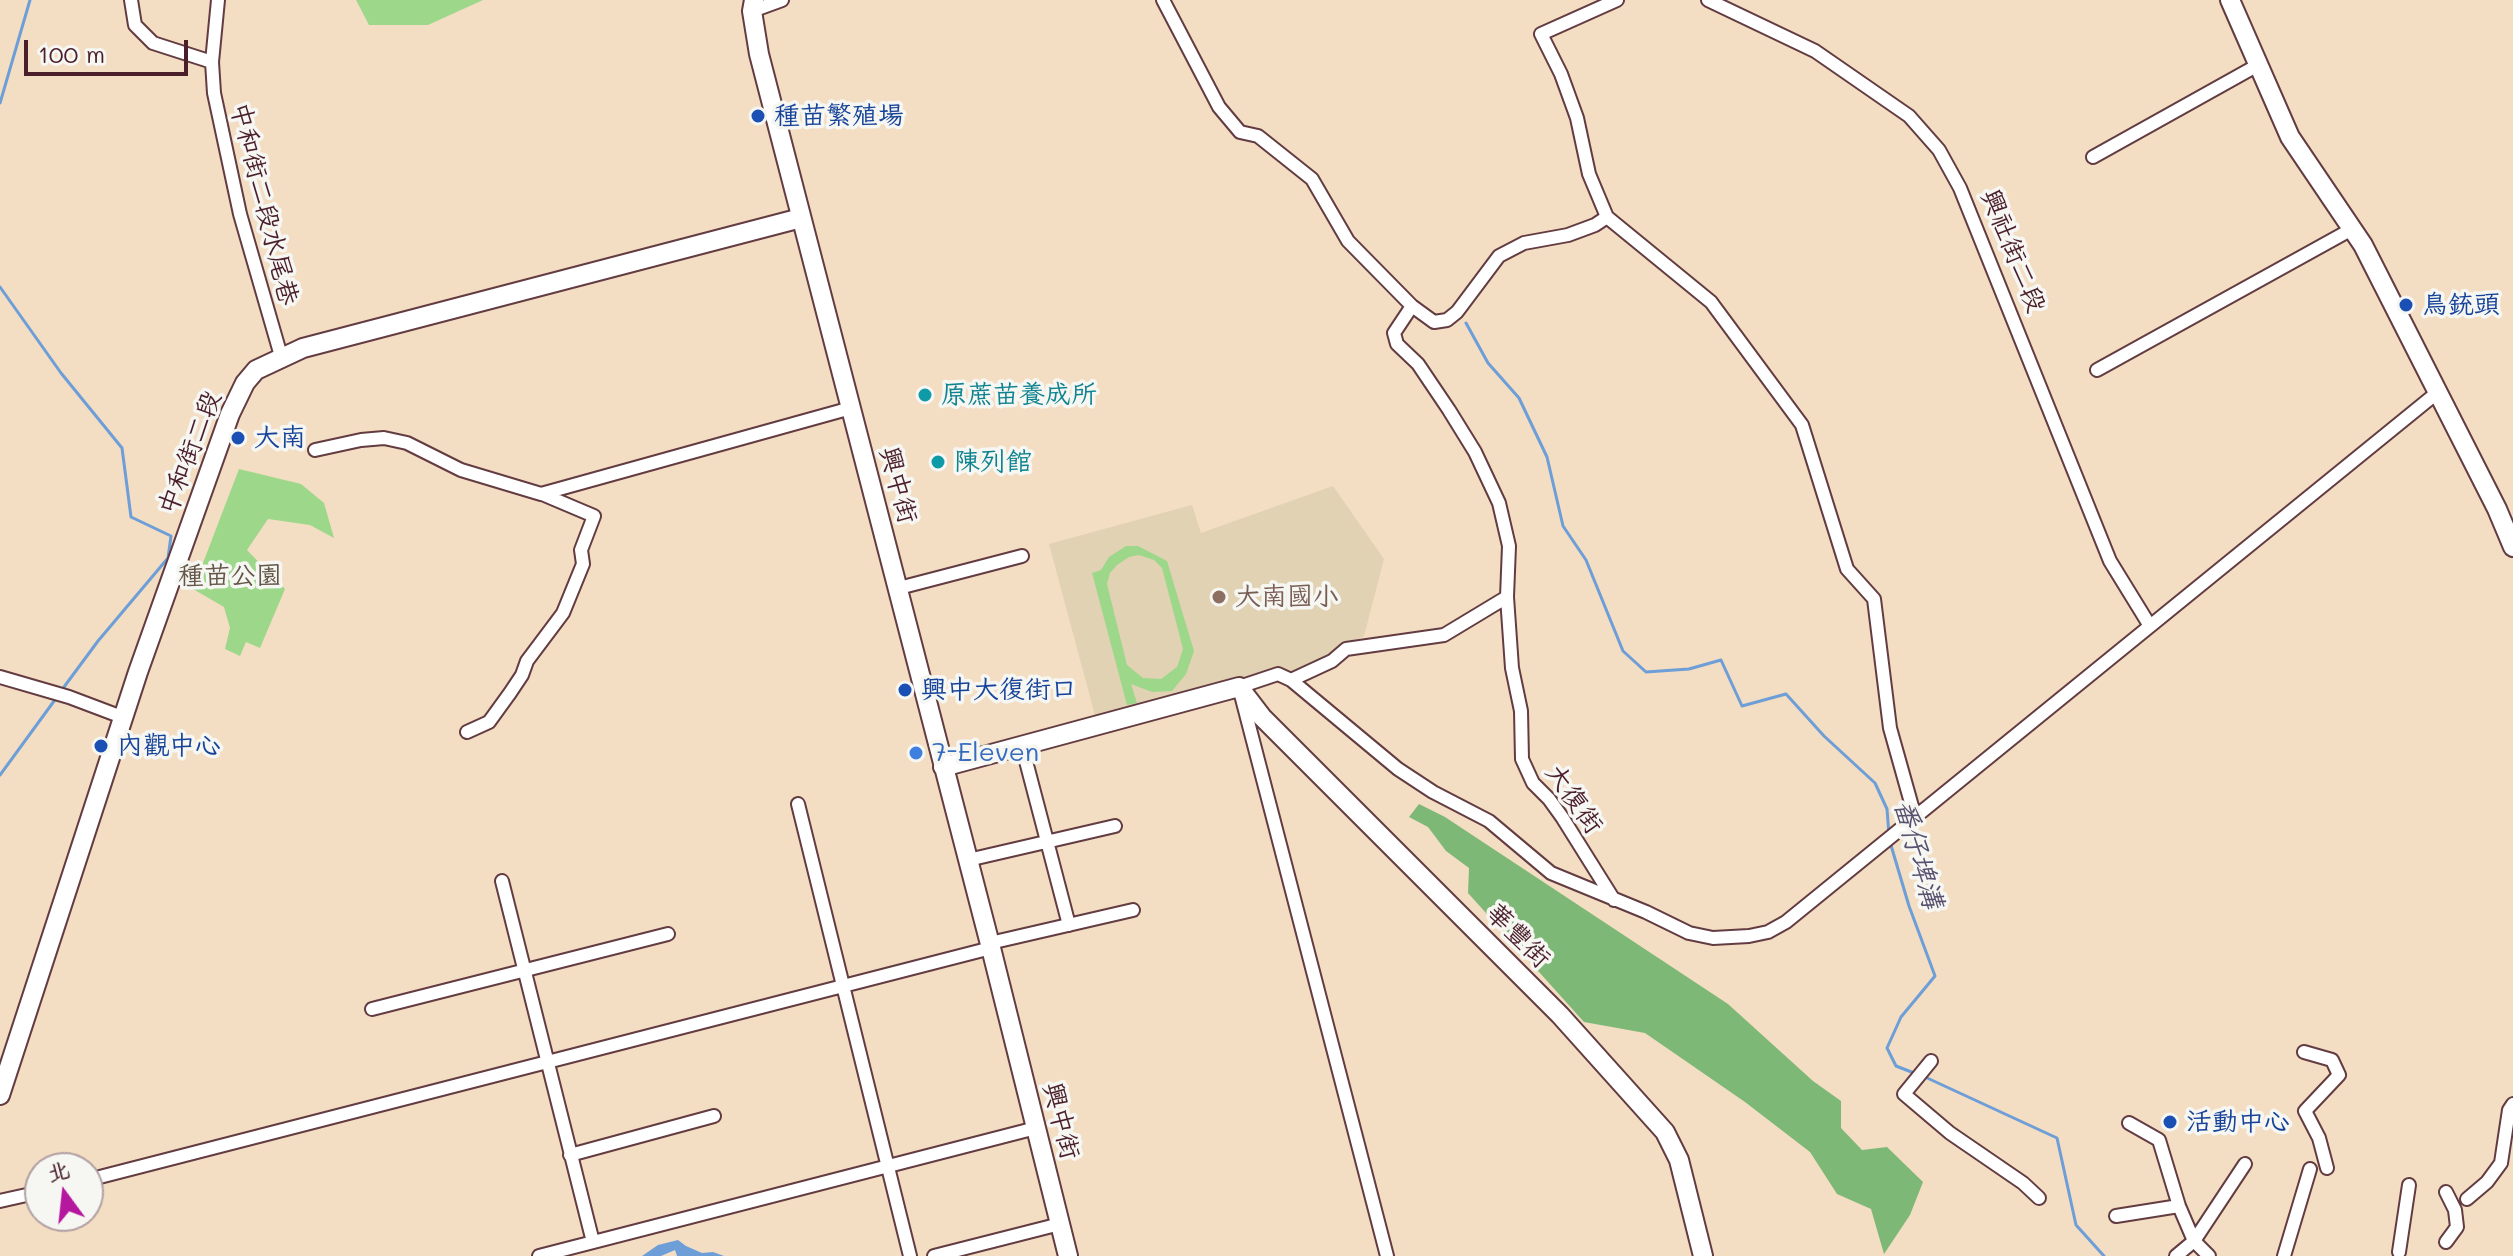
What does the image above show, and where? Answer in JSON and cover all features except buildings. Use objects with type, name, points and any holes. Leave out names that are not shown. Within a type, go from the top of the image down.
[{"type":"street","points":[[131,0],[135,25],[153,43],[212,62]]},
{"type":"street","name":"中和街二段水尾巷","points":[[218,0],[212,62],[214,93],[240,214],[281,356]]},
{"type":"street","points":[[753,6],[782,0]]},
{"type":"street","points":[[1163,0],[1219,107],[1240,132],[1258,136],[1312,179],[1348,241],[1412,306],[1434,322],[1447,320],[1457,312],[1499,256],[1524,243],[1568,235],[1607,217]]},
{"type":"street","points":[[1617,0],[1541,34],[1561,74],[1577,118],[1589,174],[1607,217],[1711,302],[1802,425],[1847,569],[1874,599],[1890,728],[1915,817]]},
{"type":"street","name":"興社街二段","points":[[1708,0],[1815,51],[1909,116],[1939,150],[1960,188],[2110,561],[2150,626]]},
{"type":"street","points":[[2230,0],[2290,137],[2352,229],[2438,392],[2513,547]]},
{"type":"street","name":"興中街","points":[[753,6],[759,54],[991,945],[1068,1256]]},
{"type":"street","points":[[2093,157],[2258,65]]},
{"type":"street","name":"中和街二段","points":[[0,1095],[122,717],[230,414],[245,383],[256,370],[303,348],[801,218]]},
{"type":"street","points":[[2097,370],[2352,229]]},
{"type":"street","name":"大復街","points":[[1412,306],[1394,333],[1397,344],[1418,364],[1449,410],[1475,452],[1499,503],[1509,546],[1507,597],[1512,668],[1521,711],[1522,759],[1533,783],[1562,817],[1614,900]]},
{"type":"street","points":[[943,767],[1278,674],[1291,680],[1398,769],[1433,792],[1489,821],[1551,873],[1689,933],[1713,938],[1768,932],[1786,922],[2438,392]]},
{"type":"street","points":[[541,494],[851,408]]},
{"type":"street","points":[[315,450],[384,438],[407,443],[461,470],[541,494],[594,516],[581,550],[583,564],[571,600],[557,625],[527,661],[522,675],[489,722],[467,732]]},
{"type":"street","points":[[899,588],[1022,556]]},
{"type":"street","points":[[1291,680],[1332,661],[1346,649],[1444,635],[1507,597]]},
{"type":"street","points":[[0,677],[69,697],[122,717]]},
{"type":"street","points":[[1239,687],[1387,1256]]},
{"type":"street","name":"華豐街","points":[[1239,687],[1262,717],[1560,1015],[1665,1132],[1679,1160],[1703,1256]]},
{"type":"street","points":[[1022,746],[1069,925]]},
{"type":"street","points":[[798,804],[910,1256]]},
{"type":"street","points":[[968,860],[1115,826]]},
{"type":"street","points":[[502,881],[593,1242]]},
{"type":"street","points":[[104,1176],[1133,910]]},
{"type":"street","points":[[372,1009],[668,934]]},
{"type":"street","points":[[2304,1052],[2332,1060],[2339,1075],[2305,1111],[2319,1138],[2327,1168]]},
{"type":"street","points":[[1931,1061],[1904,1094],[1950,1133],[2023,1183],[2039,1198]]},
{"type":"street","points":[[2467,1199],[2487,1182],[2501,1163],[2509,1137],[2509,1110],[2513,1104]]},
{"type":"street","points":[[570,1155],[714,1116]]},
{"type":"street","points":[[2129,1123],[2159,1140],[2179,1206],[2194,1241],[2209,1256]]},
{"type":"street","points":[[539,1256],[1036,1128]]},
{"type":"street","points":[[2176,1256],[2194,1241],[2245,1164]]},
{"type":"street","points":[[2284,1256],[2310,1169]]},
{"type":"street","points":[[2399,1252],[2409,1185]]},
{"type":"street","points":[[2446,1192],[2455,1210],[2457,1227],[2446,1242]]},
{"type":"street","points":[[0,1201],[24,1196]]},
{"type":"street","points":[[2116,1216],[2179,1206]]},
{"type":"street","points":[[934,1256],[1060,1224]]},
{"type":"shaded area","name":"大南國小","points":[[1333,486],[1384,559],[1364,636],[1292,674],[1096,719],[1049,544],[1192,505],[1201,533]]},
{"type":"green space","points":[[356,0],[483,0],[428,25],[369,25]]},
{"type":"green space","name":"種苗公園","points":[[239,469],[301,484],[324,503],[334,538],[310,525],[268,519],[247,550],[285,589],[260,648],[246,642],[240,656],[225,649],[230,628],[224,607],[193,589]]},
{"type":"green space","points":[[1126,546],[1138,546],[1167,561],[1194,651],[1186,674],[1172,691],[1152,692],[1131,684],[1137,703],[1127,705],[1092,573],[1101,570],[1109,557]],"holes":[[[1139,555],[1154,560],[1162,568],[1183,649],[1177,667],[1161,679],[1143,678],[1127,665],[1107,584],[1110,573],[1129,557]]]},
{"type":"green space","points":[[1419,804],[1445,817],[1728,1004],[1813,1081],[1841,1101],[1841,1128],[1862,1150],[1887,1147],[1923,1182],[1910,1215],[1884,1254],[1871,1209],[1837,1194],[1810,1152],[1745,1102],[1645,1033],[1584,1022],[1468,893],[1469,868],[1446,851],[1428,827],[1409,817]]},
{"type":"water","points":[[678,1240],[702,1253],[713,1252],[724,1256],[677,1256],[675,1250],[661,1256],[642,1256],[658,1245]]},
{"type":"waterway","points":[[0,103],[30,0]]},
{"type":"waterway","points":[[0,287],[61,373],[122,448],[131,517],[171,536],[168,558],[98,641],[61,691]]},
{"type":"waterway","name":"番仔埤溝","points":[[1466,323],[1488,363],[1519,398],[1547,457],[1563,526],[1586,560],[1623,651],[1646,672],[1689,669],[1721,660],[1742,706],[1786,694],[1824,736],[1875,783],[1887,809],[1889,835]]},
{"type":"waterway","points":[[0,775],[57,697]]},
{"type":"waterway","name":"番仔埤溝","points":[[1890,842],[1935,976],[1901,1017],[1887,1048],[1896,1066],[1914,1073]]},
{"type":"waterway","name":"番仔埤溝","points":[[1925,1077],[2057,1138],[2076,1225],[2104,1256]]},
{"type":"place","name":"種苗繁殖場","points":[[758,116]]},
{"type":"place","name":"鳥銃頭","points":[[2406,305]]},
{"type":"place","name":"原蔗苗養成所","points":[[925,395]]},
{"type":"place","name":"大南","points":[[238,438]]},
{"type":"place","name":"陳列館","points":[[938,462]]},
{"type":"place","name":"大南國小","points":[[1219,597]]},
{"type":"place","name":"興中大復街口","points":[[905,690]]},
{"type":"place","name":"內觀中心","points":[[101,746]]},
{"type":"place","name":"7-Eleven","points":[[916,753]]},
{"type":"place","name":"活動中心","points":[[2170,1122]]}]
